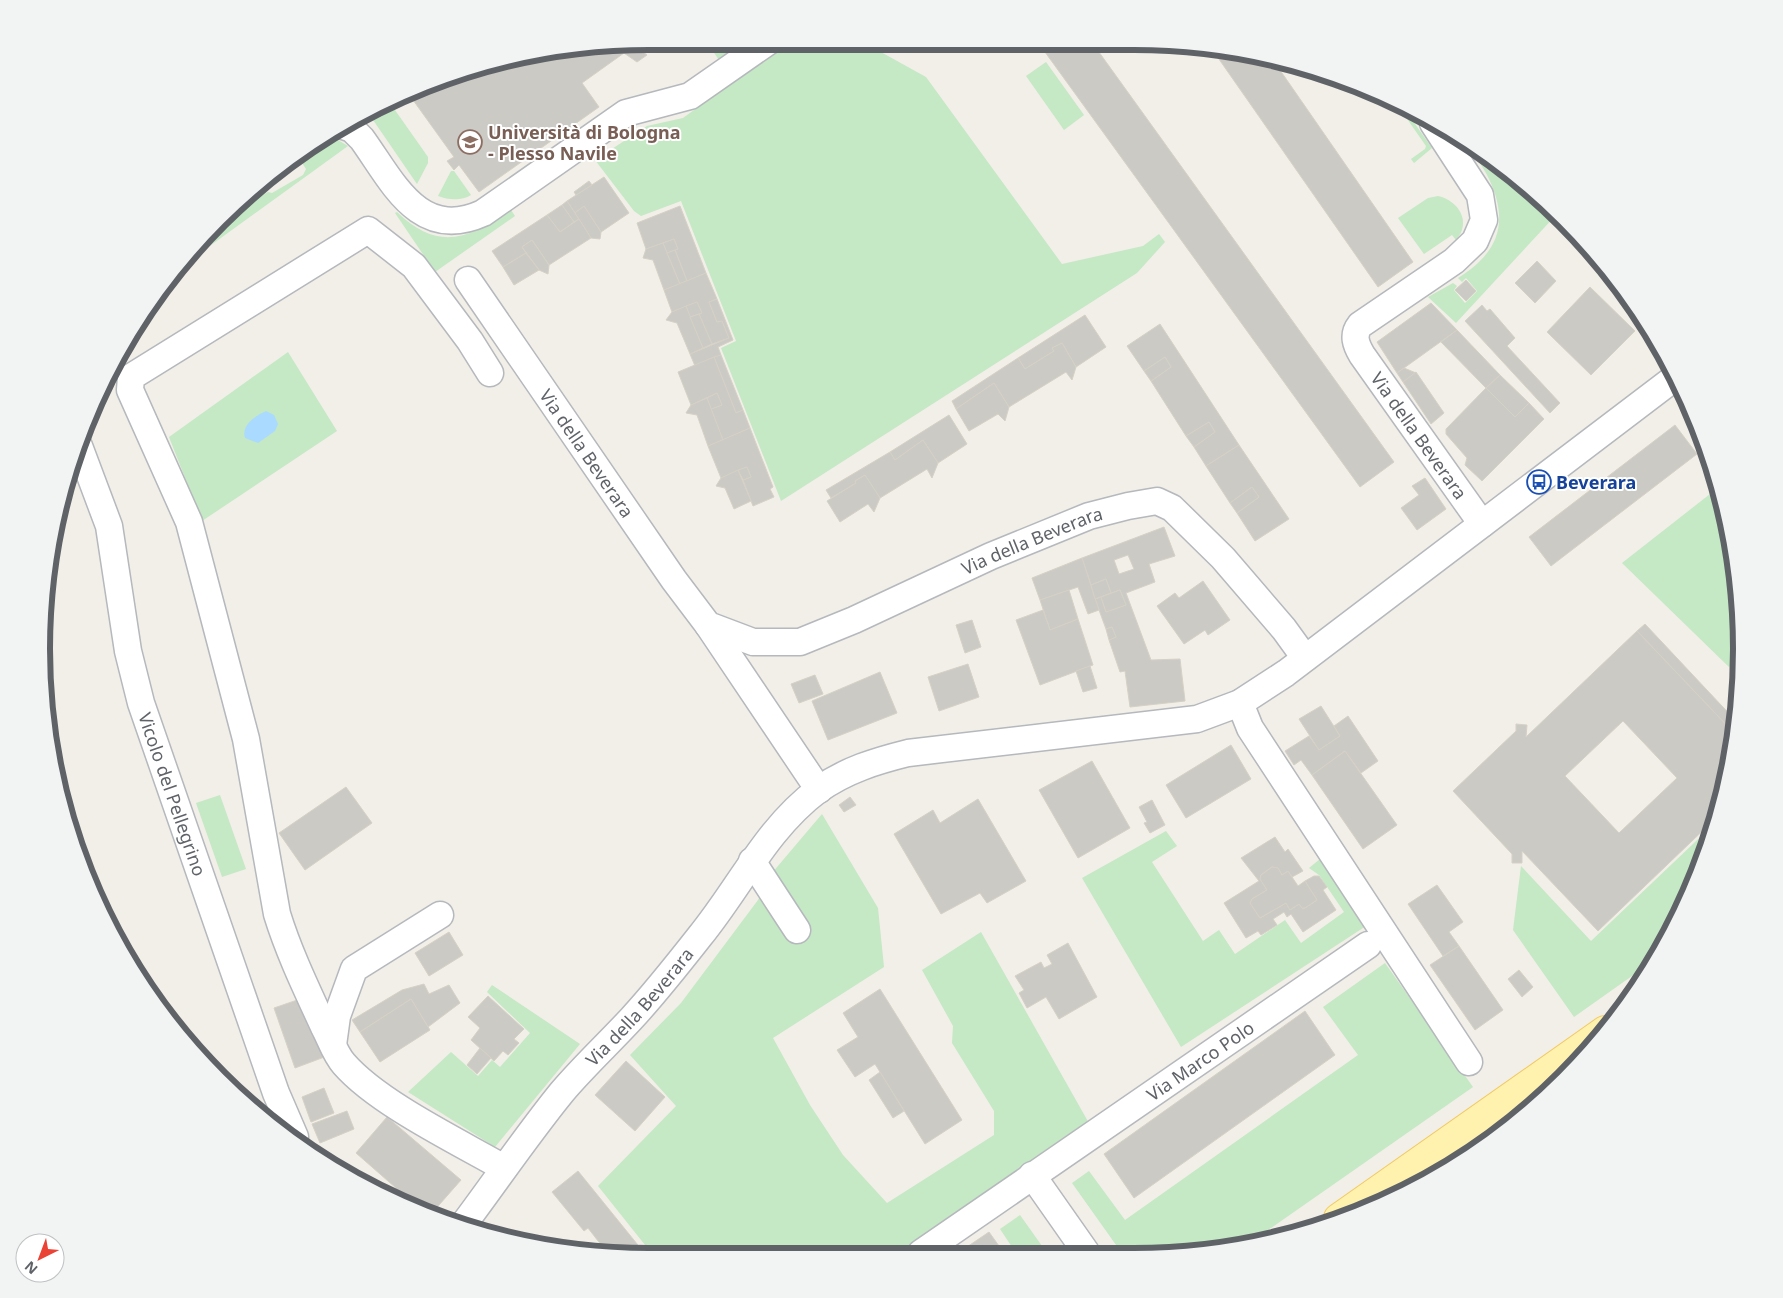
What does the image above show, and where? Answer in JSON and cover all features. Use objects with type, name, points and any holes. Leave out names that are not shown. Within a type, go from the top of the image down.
[{"type":"main road","points":[[1358,1204],[1582,1046]]},
{"type":"street","points":[[351,129],[362,139],[414,208],[429,217],[459,222],[483,213],[626,113],[690,96],[756,50]]},
{"type":"street","name":"Via della Beverara","points":[[1440,134],[1480,194],[1484,220],[1475,241],[1454,261],[1360,325],[1356,330],[1355,342],[1362,355],[1482,524]]},
{"type":"street","points":[[490,373],[470,341],[414,266],[368,230],[131,377],[130,390],[189,522],[246,738],[277,914],[284,937],[333,1045],[342,1062],[362,1082],[393,1103],[504,1168]]},
{"type":"street","name":"Via della Beverara","points":[[468,280],[674,580],[708,625],[819,790]]},
{"type":"street","name":"Via della Beverara","points":[[467,1219],[563,1092],[634,1016],[696,941],[752,861],[781,824],[819,790],[846,773],[908,753],[1196,720],[1240,703],[1305,658],[1670,382]]},
{"type":"street","name":"Vicolo del Pellegrino","points":[[82,455],[108,526],[128,651],[141,703],[245,998],[276,1093],[292,1130]]},
{"type":"street","name":"Via della Beverara","points":[[708,625],[753,642],[800,642],[854,620],[991,556],[1089,516],[1157,501],[1172,508],[1223,558],[1284,629],[1305,658]]},
{"type":"street","points":[[1240,703],[1250,728],[1469,1062]]},
{"type":"street","points":[[752,861],[797,930]]},
{"type":"street","points":[[333,1045],[337,1016],[354,970],[440,915]]},
{"type":"street","name":"Via Marco Polo","points":[[928,1248],[1368,945]]},
{"type":"street","points":[[1032,1175],[1083,1248]]},
{"type":"green space","points":[[712,50],[733,50],[719,60]]},
{"type":"green space","points":[[777,50],[877,50],[926,77],[1062,264],[1143,246],[1159,234],[1165,242],[1137,273],[781,501],[721,348],[736,341],[681,201],[641,216],[634,211],[595,160],[647,126],[683,118]]},
{"type":"green space","points":[[1046,62],[1084,115],[1064,130],[1026,76]]},
{"type":"green space","points":[[393,108],[428,157],[428,163],[417,184],[372,118]]},
{"type":"green space","points":[[1404,115],[1411,118],[1432,148],[1414,163],[1411,159],[1425,149],[1426,146]]},
{"type":"green space","points":[[334,139],[348,146],[199,253],[225,225],[248,204],[303,175],[306,169],[301,162]]},
{"type":"green space","points":[[1476,157],[1499,174],[1552,219],[1456,323],[1428,297],[1453,283],[1457,286],[1454,290],[1465,303],[1477,291],[1466,278],[1462,282],[1458,278],[1483,258],[1491,247],[1499,223],[1499,210],[1495,195]]},
{"type":"green space","points":[[451,171],[454,171],[471,195],[455,199],[438,196]]},
{"type":"green space","points":[[1438,196],[1452,202],[1457,207],[1463,219],[1463,226],[1456,240],[1452,235],[1424,254],[1398,218],[1428,198]]},
{"type":"green space","points":[[511,210],[515,216],[435,272],[395,213],[397,212],[412,225],[426,233],[440,237],[454,237],[481,228]]},
{"type":"green space","points":[[288,352],[337,431],[202,521],[169,437]]},
{"type":"green space","points":[[1712,492],[1728,571],[1732,610],[1733,663],[1729,667],[1622,563]]},
{"type":"green space","points":[[220,795],[246,869],[222,877],[196,803]]},
{"type":"green space","points":[[822,814],[878,908],[884,967],[773,1038],[810,1105],[843,1155],[887,1203],[994,1135],[994,1111],[952,1043],[953,1026],[922,970],[981,932],[1090,1125],[913,1248],[647,1248],[598,1186],[676,1106],[630,1055],[681,1003],[758,900],[772,873]]},
{"type":"green space","points":[[1166,831],[1177,846],[1152,862],[1203,941],[1219,930],[1235,954],[1285,920],[1301,943],[1344,912],[1319,875],[1309,868],[1320,859],[1366,926],[1181,1047],[1082,878]]},
{"type":"green space","points":[[1704,834],[1671,914],[1639,971],[1574,1017],[1513,930],[1521,866],[1591,941]]},
{"type":"green space","points":[[1385,963],[1473,1087],[1263,1233],[1212,1243],[1173,1247],[1118,1248],[1072,1183],[1089,1171],[1125,1220],[1358,1055],[1323,1007]]},
{"type":"green space","points":[[492,985],[580,1044],[495,1147],[408,1092],[451,1052],[478,1076],[492,1060],[500,1067],[530,1033],[487,992]]},
{"type":"green space","points":[[1020,1215],[1043,1248],[1013,1248],[1000,1229]]},
{"type":"water","points":[[266,411],[274,415],[278,424],[275,431],[258,443],[245,438],[244,433],[247,425],[253,418]]},
{"type":"building","points":[[640,50],[647,55],[637,62],[624,53],[582,83],[599,107],[479,192],[459,165],[454,170],[447,161],[454,157],[413,99],[456,82],[494,70],[532,62],[610,51]]},
{"type":"building","points":[[1044,50],[1097,50],[1394,462],[1360,487]]},
{"type":"building","points":[[1217,56],[1278,68],[1413,262],[1378,287]]},
{"type":"building","points":[[604,177],[629,213],[601,232],[584,206],[575,213],[567,201]]},
{"type":"building","points":[[589,181],[592,185],[576,195],[574,192]]},
{"type":"building","points":[[567,201],[579,219],[574,222],[562,205]]},
{"type":"building","points":[[562,205],[574,222],[560,232],[547,215]]},
{"type":"building","points":[[584,206],[601,232],[600,239],[591,238],[575,213]]},
{"type":"building","points":[[680,206],[706,273],[687,281],[675,250],[678,249],[674,239],[646,249],[637,223]]},
{"type":"building","points":[[547,215],[560,232],[579,219],[591,238],[549,265],[532,240],[522,247],[526,253],[503,267],[492,251]]},
{"type":"building","points":[[674,239],[678,249],[667,253],[663,243]]},
{"type":"building","points":[[532,240],[549,265],[548,274],[539,270],[522,247]]},
{"type":"building","points":[[663,243],[680,284],[664,290],[653,260],[643,258],[646,249]]},
{"type":"building","points":[[675,250],[687,281],[680,284],[667,253]]},
{"type":"building","points":[[526,253],[539,270],[514,285],[503,267]]},
{"type":"building","points":[[1537,261],[1556,281],[1535,303],[1515,283]]},
{"type":"building","points":[[706,273],[717,299],[709,302],[717,322],[722,321],[729,338],[712,344],[699,314],[702,313],[697,302],[672,312],[664,290]]},
{"type":"building","points":[[1466,280],[1476,291],[1466,301],[1455,290]]},
{"type":"building","points":[[1590,287],[1635,331],[1591,375],[1547,332]]},
{"type":"building","points":[[717,299],[733,340],[718,347],[721,355],[695,366],[690,354],[729,338],[722,321],[717,322],[709,302]]},
{"type":"building","points":[[697,302],[702,313],[690,317],[686,306]]},
{"type":"building","points":[[1431,303],[1457,330],[1397,373],[1377,342]]},
{"type":"building","points":[[1482,305],[1487,311],[1490,309],[1515,338],[1507,346],[1560,403],[1550,413],[1465,321]]},
{"type":"building","points":[[686,306],[703,348],[690,354],[677,323],[666,320],[672,312]]},
{"type":"building","points":[[699,314],[712,344],[703,348],[690,317]]},
{"type":"building","points":[[1085,315],[1106,347],[1076,367],[1062,343],[1052,348],[1054,351],[1025,369],[1018,358]]},
{"type":"building","points":[[1160,324],[1239,445],[1206,466],[1194,447],[1215,432],[1209,422],[1186,436],[1151,381],[1171,367],[1165,357],[1144,371],[1127,346]]},
{"type":"building","points":[[1457,330],[1500,375],[1486,388],[1441,342]]},
{"type":"building","points":[[1062,343],[1076,367],[1072,380],[1066,372],[1009,407],[994,383],[956,409],[952,401],[1018,358],[1025,369],[1054,351],[1052,348]]},
{"type":"building","points":[[721,355],[743,410],[736,413],[714,357]]},
{"type":"building","points":[[714,357],[736,413],[743,410],[750,428],[723,440],[711,409],[722,405],[717,393],[691,405],[678,372]]},
{"type":"building","points":[[1165,357],[1171,367],[1151,381],[1144,371]]},
{"type":"building","points":[[1404,368],[1416,373],[1403,382],[1397,373]]},
{"type":"building","points":[[1416,372],[1444,413],[1431,424],[1403,382]]},
{"type":"building","points":[[1500,375],[1529,403],[1515,417],[1486,388]]},
{"type":"building","points":[[994,383],[1009,407],[1005,421],[998,414],[969,431],[956,409]]},
{"type":"building","points":[[1486,388],[1515,417],[1529,403],[1544,419],[1482,481],[1465,465],[1467,458],[1446,434],[1446,429]]},
{"type":"building","points":[[717,393],[722,405],[711,409],[707,398]]},
{"type":"building","points":[[707,398],[723,440],[708,446],[697,415],[686,413],[691,405]]},
{"type":"building","points":[[949,415],[967,444],[938,463],[923,440],[895,460],[890,452]]},
{"type":"building","points":[[1209,422],[1215,432],[1194,447],[1186,436]]},
{"type":"building","points":[[1675,425],[1697,454],[1551,566],[1529,537]]},
{"type":"building","points":[[750,428],[773,487],[770,489],[774,497],[753,506],[743,480],[751,477],[747,467],[721,478],[708,446]]},
{"type":"building","points":[[923,440],[938,463],[932,478],[927,469],[880,498],[865,475],[855,481],[856,483],[831,498],[826,490],[890,452],[895,460]]},
{"type":"building","points":[[1239,445],[1289,519],[1255,541],[1237,513],[1259,497],[1252,487],[1230,503],[1206,466]]},
{"type":"building","points":[[747,467],[751,477],[743,480],[738,470]]},
{"type":"building","points":[[738,470],[751,501],[734,509],[725,488],[716,486],[721,478]]},
{"type":"building","points":[[865,475],[880,498],[874,512],[868,504],[840,522],[827,501],[856,483],[855,481]]},
{"type":"building","points":[[1425,478],[1446,509],[1417,530],[1401,508],[1419,495],[1412,486]]},
{"type":"building","points":[[1252,487],[1259,497],[1237,513],[1230,503]]},
{"type":"building","points":[[1164,527],[1175,556],[1149,564],[1155,582],[1126,593],[1151,660],[1180,659],[1185,701],[1130,707],[1125,671],[1120,672],[1109,640],[1116,637],[1112,627],[1106,629],[1095,599],[1101,597],[1106,612],[1126,605],[1120,590],[1111,593],[1106,579],[1091,585],[1082,558]],"holes":[[[1128,555],[1134,569],[1119,574],[1114,560]]]},
{"type":"building","points":[[1082,558],[1099,610],[1088,614],[1078,587],[1040,600],[1032,578]]},
{"type":"building","points":[[1106,579],[1111,593],[1095,599],[1091,585]]},
{"type":"building","points":[[1203,581],[1230,620],[1208,635],[1205,630],[1184,644],[1157,606],[1175,593],[1179,598]]},
{"type":"building","points":[[1069,590],[1078,619],[1050,630],[1040,600]]},
{"type":"building","points":[[1120,590],[1126,605],[1106,612],[1101,597]]},
{"type":"building","points":[[1043,610],[1050,630],[1078,619],[1093,665],[1040,685],[1016,620]]},
{"type":"building","points":[[972,620],[981,647],[965,653],[956,625]]},
{"type":"building","points":[[1645,624],[1729,714],[1728,727],[1637,631]]},
{"type":"building","points":[[1112,627],[1116,637],[1109,640],[1106,629]]},
{"type":"building","points":[[1637,631],[1728,727],[1713,804],[1705,828],[1598,931],[1522,851],[1522,863],[1512,863],[1512,854],[1453,791],[1516,731],[1516,724],[1527,725],[1526,737]],"holes":[[[1623,721],[1677,778],[1619,833],[1565,776]]]},
{"type":"building","points":[[968,664],[979,697],[939,711],[928,677]]},
{"type":"building","points":[[1090,666],[1097,688],[1083,692],[1076,671]]},
{"type":"building","points":[[880,672],[897,713],[828,740],[812,701]]},
{"type":"building","points":[[815,675],[823,694],[799,703],[791,684]]},
{"type":"building","points":[[1321,706],[1340,736],[1319,750],[1299,719]]},
{"type":"building","points":[[1348,716],[1378,761],[1361,773],[1345,751],[1312,775],[1301,760],[1294,765],[1285,751],[1309,736],[1319,750],[1340,736],[1334,726]]},
{"type":"building","points":[[1231,745],[1251,779],[1186,818],[1166,785]]},
{"type":"building","points":[[1345,751],[1397,825],[1363,849],[1312,775]]},
{"type":"building","points":[[1092,761],[1130,828],[1078,858],[1039,790]]},
{"type":"building","points":[[346,787],[372,823],[305,870],[279,833]]},
{"type":"building","points":[[850,797],[856,805],[844,812],[839,805]]},
{"type":"building","points":[[978,799],[1026,881],[987,903],[980,893],[941,914],[894,834],[933,810],[940,823]]},
{"type":"building","points":[[1152,800],[1165,825],[1150,833],[1144,823],[1147,822],[1139,807]]},
{"type":"building","points":[[1275,837],[1285,852],[1288,849],[1303,871],[1292,877],[1288,871],[1282,875],[1278,868],[1272,867],[1261,875],[1260,879],[1267,890],[1252,899],[1250,903],[1260,918],[1286,903],[1290,910],[1299,904],[1302,908],[1305,908],[1317,900],[1305,881],[1314,876],[1319,876],[1327,887],[1323,890],[1336,910],[1303,932],[1291,914],[1287,917],[1284,912],[1273,919],[1277,925],[1261,935],[1258,931],[1246,938],[1224,903],[1259,881],[1241,858]]},
{"type":"building","points":[[1272,867],[1278,868],[1282,875],[1288,871],[1298,886],[1305,881],[1317,900],[1305,908],[1302,908],[1299,904],[1290,910],[1286,903],[1260,918],[1250,903],[1252,899],[1267,890],[1260,879],[1261,875]]},
{"type":"building","points":[[1437,885],[1463,922],[1449,932],[1459,946],[1443,956],[1408,904]]},
{"type":"building","points":[[449,932],[463,955],[429,976],[415,953]]},
{"type":"building","points":[[1068,943],[1097,997],[1059,1019],[1046,997],[1027,1008],[1019,993],[1024,990],[1015,976],[1041,962],[1044,968],[1052,964],[1047,955]]},
{"type":"building","points":[[1459,946],[1503,1010],[1475,1030],[1430,965]]},
{"type":"building","points":[[1519,970],[1533,987],[1522,997],[1508,979]]},
{"type":"building","points":[[424,984],[429,994],[449,985],[460,1003],[428,1027],[411,999],[360,1032],[352,1020],[402,990]]},
{"type":"building","points":[[880,989],[962,1120],[925,1144],[875,1064],[855,1077],[837,1050],[858,1037],[843,1013]]},
{"type":"building","points":[[488,996],[524,1029],[514,1039],[519,1043],[508,1055],[503,1051],[494,1061],[471,1040],[480,1028],[468,1017]]},
{"type":"building","points":[[306,997],[327,1056],[295,1068],[274,1008]]},
{"type":"building","points":[[411,999],[430,1030],[380,1062],[360,1032]]},
{"type":"building","points":[[1305,1011],[1335,1055],[1134,1198],[1104,1154]]},
{"type":"building","points":[[480,1048],[491,1058],[477,1074],[467,1065]]},
{"type":"building","points":[[626,1061],[665,1097],[635,1131],[595,1095]]},
{"type":"building","points":[[880,1072],[904,1111],[893,1118],[869,1080]]},
{"type":"building","points":[[324,1088],[334,1113],[311,1122],[302,1097]]},
{"type":"building","points":[[347,1111],[354,1129],[320,1143],[312,1124]]},
{"type":"building","points":[[387,1117],[461,1180],[436,1208],[404,1195],[356,1153]]},
{"type":"building","points":[[578,1171],[640,1248],[602,1246],[588,1228],[584,1231],[552,1192]]},
{"type":"building","points":[[989,1232],[1000,1248],[965,1248]]},
{"type":"place","name":"Università di Bologna - Plesso Navile","points":[[470,142]]},
{"type":"place","name":"Beverara","points":[[1539,482]]}]
